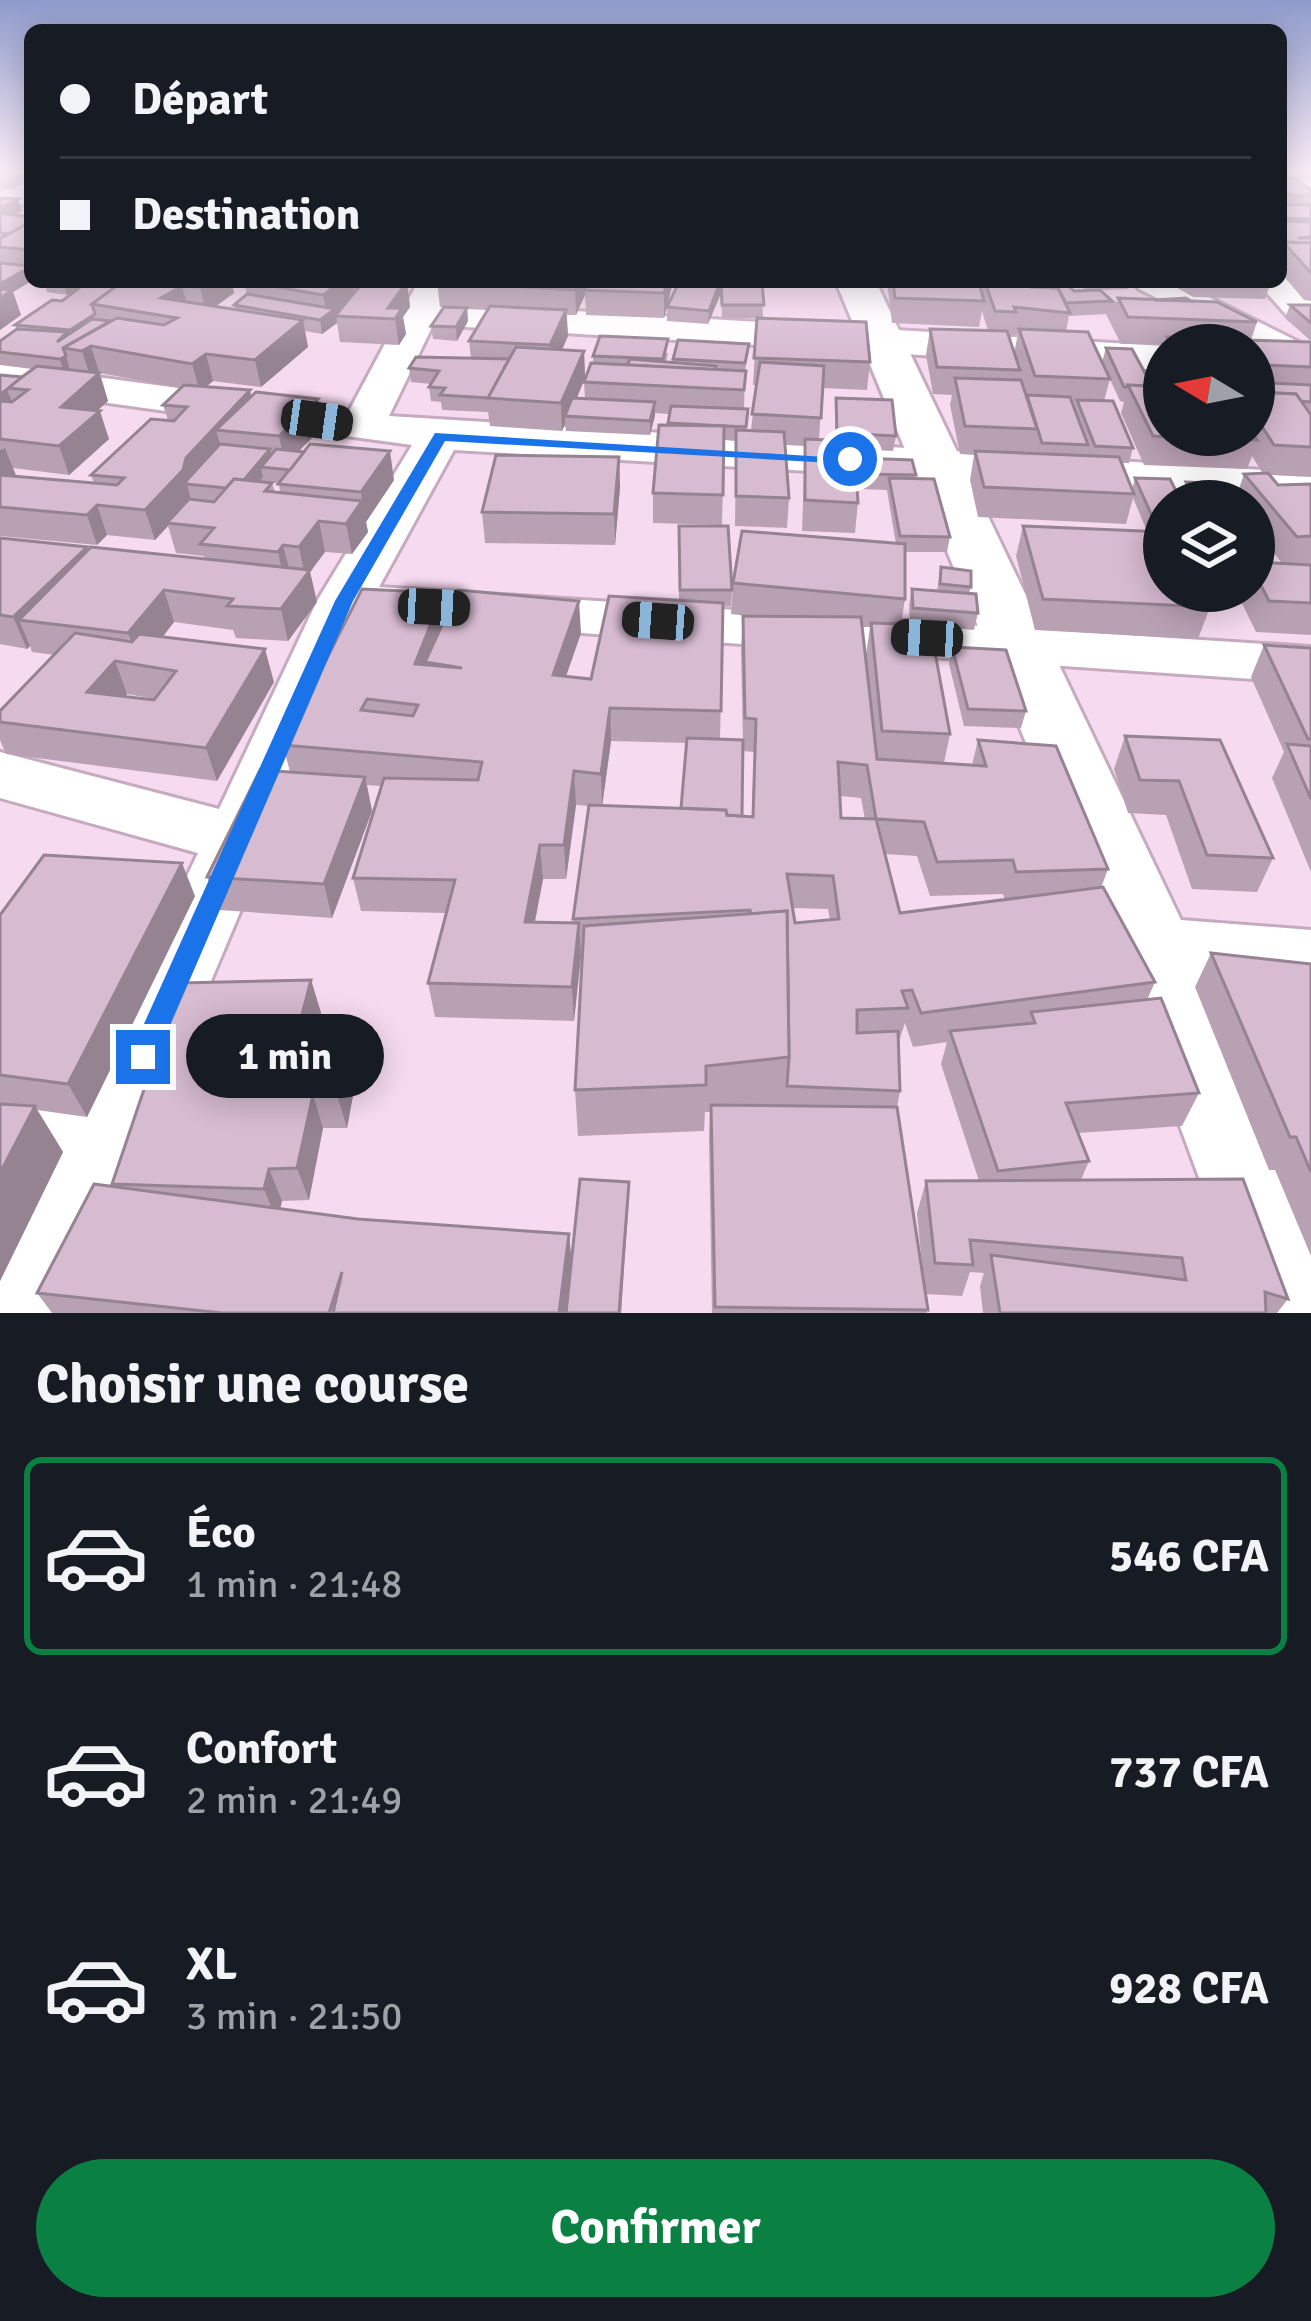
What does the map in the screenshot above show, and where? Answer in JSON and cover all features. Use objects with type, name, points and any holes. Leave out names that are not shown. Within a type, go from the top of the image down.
[{"type":"street","points":[[858,288],[941,464],[1153,953],[1297,1313]]},
{"type":"street","points":[[1162,288],[1311,364]]},
{"type":"street","points":[[1282,288],[1307,311]]},
{"type":"street","points":[[362,427],[429,297],[881,344],[1143,357]]},
{"type":"street","points":[[1210,313],[1307,311]]},
{"type":"street","points":[[1275,363],[1311,364]]},
{"type":"street","points":[[0,376],[440,436],[1311,488]]},
{"type":"street","points":[[22,1313],[104,1143],[344,601],[440,436]]},
{"type":"street","points":[[344,601],[1311,664]]},
{"type":"street","points":[[0,775],[239,839]]},
{"type":"street","points":[[1153,953],[1311,967]]},
{"type":"street","points":[[0,1125],[104,1143]]},
{"type":"building","points":[[24,232],[24,249],[0,247],[0,239]]},
{"type":"building","points":[[1287,232],[1311,232],[1311,237],[1298,238],[1311,238],[1311,243],[1287,242]]},
{"type":"building","points":[[1287,242],[1311,243],[1311,273],[1287,246]]},
{"type":"building","points":[[0,263],[24,265],[24,270],[0,284]]},
{"type":"building","points":[[79,288],[114,288],[92,304],[95,314],[70,330],[15,325],[52,300],[62,301]]},
{"type":"building","points":[[114,288],[178,288],[161,298],[303,320],[255,360],[206,354],[192,364],[91,346],[82,351],[63,348],[117,318],[164,325],[177,318],[92,304]]},
{"type":"building","points":[[283,288],[333,288],[323,295]]},
{"type":"building","points":[[358,288],[403,288],[388,308],[402,308],[395,319],[335,316]]},
{"type":"building","points":[[586,288],[665,288],[664,293]]},
{"type":"building","points":[[676,288],[718,288],[709,311],[667,307]]},
{"type":"building","points":[[721,288],[763,288],[764,305],[722,305]]},
{"type":"building","points":[[894,288],[981,288],[984,301],[895,298]]},
{"type":"building","points":[[987,288],[1058,288],[1070,313],[1014,307],[1016,312],[995,311]]},
{"type":"building","points":[[1058,288],[1100,290],[1112,301],[1066,303]]},
{"type":"building","points":[[247,294],[335,309],[320,320],[234,305]]},
{"type":"building","points":[[1118,298],[1217,302],[1257,322],[1128,317]]},
{"type":"building","points":[[1290,305],[1311,305],[1311,323]]},
{"type":"building","points":[[490,306],[566,310],[550,345],[469,341]]},
{"type":"building","points":[[444,307],[467,308],[456,327],[431,326]]},
{"type":"building","points":[[757,318],[866,322],[870,362],[754,358]]},
{"type":"building","points":[[92,319],[110,321],[63,348],[66,356],[60,359],[0,352],[0,341],[17,329],[67,332],[57,342]]},
{"type":"building","points":[[930,329],[1007,331],[1020,370],[937,367]]},
{"type":"building","points":[[1019,329],[1088,332],[1110,379],[1035,376]]},
{"type":"building","points":[[600,336],[668,339],[663,359],[593,356]]},
{"type":"building","points":[[678,340],[749,344],[745,363],[673,359]]},
{"type":"building","points":[[1275,341],[1311,342],[1311,367],[1275,366]]},
{"type":"building","points":[[516,347],[584,351],[561,403],[487,398]]},
{"type":"building","points":[[1106,348],[1132,349],[1143,369],[1143,386],[1124,387]]},
{"type":"building","points":[[416,357],[509,359],[488,398],[440,395],[445,388],[429,387],[439,371],[409,368]]},
{"type":"building","points":[[630,359],[716,366],[715,370],[627,365]]},
{"type":"building","points":[[760,362],[824,366],[821,418],[752,414]]},
{"type":"building","points":[[591,363],[746,371],[744,390],[584,382]]},
{"type":"building","points":[[37,366],[99,373],[61,407],[100,411],[59,446],[0,439],[0,401],[12,402],[28,390],[7,388]]},
{"type":"building","points":[[0,375],[22,377],[0,395]]},
{"type":"building","points":[[955,378],[1021,380],[1037,429],[965,426]]},
{"type":"building","points":[[1275,383],[1311,385],[1311,402],[1301,401],[1296,394],[1275,393]]},
{"type":"building","points":[[184,385],[250,390],[145,510],[97,505],[87,515],[0,507],[0,475],[117,485],[124,478],[91,475],[151,419],[174,421],[187,407],[163,405]]},
{"type":"building","points":[[1128,385],[1143,386],[1143,416]]},
{"type":"building","points":[[256,392],[318,399],[279,436],[216,430]]},
{"type":"building","points":[[1275,393],[1296,394],[1311,415],[1311,447],[1275,445]]},
{"type":"building","points":[[1027,395],[1070,397],[1088,445],[1042,443]]},
{"type":"building","points":[[572,398],[655,402],[650,421],[565,416]]},
{"type":"building","points":[[836,398],[892,400],[896,436],[837,433]]},
{"type":"building","points":[[1077,400],[1113,401],[1133,448],[1095,446]]},
{"type":"building","points":[[671,406],[748,409],[746,427],[668,423]]},
{"type":"building","points":[[659,425],[724,426],[723,495],[653,493]]},
{"type":"building","points":[[736,430],[784,432],[789,498],[736,496]]},
{"type":"building","points":[[805,439],[854,441],[858,503],[805,500]]},
{"type":"building","points":[[220,444],[270,449],[244,480],[234,479],[226,488],[187,484],[186,481]]},
{"type":"building","points":[[310,444],[390,451],[361,492],[278,484]]},
{"type":"building","points":[[276,449],[304,452],[290,470],[261,467]]},
{"type":"building","points":[[975,451],[1119,457],[1134,494],[984,487]]},
{"type":"building","points":[[496,455],[619,457],[614,514],[482,512]]},
{"type":"building","points":[[859,458],[912,460],[916,475],[861,474]]},
{"type":"building","points":[[1268,473],[1274,480],[1249,480],[1244,474]]},
{"type":"building","points":[[889,478],[934,479],[950,537],[900,536]]},
{"type":"building","points":[[1135,478],[1170,479],[1143,480],[1143,496]]},
{"type":"building","points":[[234,479],[272,483],[265,491],[362,501],[346,524],[319,521],[299,547],[283,545],[278,552],[200,544],[214,528],[167,523],[189,499],[214,502]]},
{"type":"building","points":[[1275,481],[1311,484],[1311,536],[1297,537],[1275,511]]},
{"type":"building","points":[[679,526],[728,526],[732,590],[680,590]]},
{"type":"building","points":[[1023,526],[1143,531],[1143,604],[1043,599]]},
{"type":"building","points":[[742,531],[905,544],[905,599],[733,583]]},
{"type":"building","points":[[0,538],[87,547],[13,617],[0,615]]},
{"type":"building","points":[[91,547],[310,570],[281,609],[227,606],[233,599],[164,590],[128,633],[19,620]]},
{"type":"building","points":[[1275,563],[1311,565],[1311,603],[1275,601]]},
{"type":"building","points":[[941,567],[971,571],[971,587],[940,584]]},
{"type":"building","points":[[362,589],[443,593],[415,664],[462,668],[425,662],[458,590],[579,601],[553,675],[591,679],[609,596],[723,603],[721,711],[610,708],[601,774],[574,771],[564,845],[540,845],[525,922],[579,923],[572,987],[428,983],[455,880],[353,878],[384,778],[478,780],[482,762],[283,745]],"holes":[[[367,699],[418,705],[413,716],[361,710]]]},
{"type":"building","points":[[912,589],[976,594],[978,613],[913,608]]},
{"type":"building","points":[[743,616],[861,617],[877,759],[986,766],[978,740],[1056,746],[1108,869],[1016,872],[1013,860],[937,862],[924,822],[876,819],[900,913],[1103,887],[1155,982],[921,1013],[912,990],[902,991],[908,1008],[857,1010],[857,1033],[898,1031],[900,1091],[787,1086],[787,911],[573,919],[589,805],[726,810],[727,815],[753,817],[756,719],[745,718]],"holes":[[[838,762],[867,765],[876,819],[841,818]],[[787,874],[833,876],[839,919],[795,923]]]},
{"type":"building","points":[[871,623],[930,625],[950,734],[882,731]]},
{"type":"building","points":[[75,633],[132,642],[139,634],[265,649],[206,748],[0,722],[0,711]],"holes":[[[115,661],[176,671],[154,700],[87,692]]]},
{"type":"building","points":[[1264,645],[1311,648],[1311,739],[1308,739]]},
{"type":"building","points":[[952,647],[1006,650],[1026,711],[968,709]]},
{"type":"building","points":[[1125,736],[1220,740],[1273,858],[1207,855],[1179,781],[1140,780]]},
{"type":"building","points":[[687,738],[743,740],[742,816],[727,815],[726,810],[681,808]]},
{"type":"building","points":[[1287,744],[1311,746],[1311,799]]},
{"type":"building","points":[[260,770],[365,777],[324,884],[207,877]]},
{"type":"building","points":[[44,855],[182,863],[68,1084],[0,1075],[0,915]]},
{"type":"building","points":[[787,911],[789,1057],[706,1066],[706,1085],[575,1090],[584,926]]},
{"type":"building","points":[[1211,953],[1311,964],[1311,1172],[1296,1137],[1290,1137]]},
{"type":"building","points":[[311,980],[298,1030],[350,1030],[337,1095],[313,1095],[297,1168],[269,1169],[264,1189],[112,1184],[180,983]]},
{"type":"building","points":[[1161,998],[1199,1093],[1066,1103],[1089,1161],[998,1171],[950,1031],[1035,1023],[1031,1012]]},
{"type":"building","points":[[0,1104],[35,1106],[0,1173]]},
{"type":"building","points":[[711,1105],[897,1107],[928,1310],[715,1307]]},
{"type":"building","points":[[580,1179],[629,1182],[619,1313],[566,1313]]},
{"type":"building","points":[[1243,1179],[1288,1299],[1265,1292],[1266,1313],[1000,1313],[991,1255],[1186,1280],[1182,1258],[970,1240],[973,1265],[935,1263],[926,1181]]},
{"type":"building","points":[[94,1184],[358,1219],[569,1234],[559,1313],[333,1313],[342,1272],[329,1313],[222,1313],[37,1293]]},
{"type":"route","points":[[143,1057],[344,601],[440,436],[850,459]]}]
